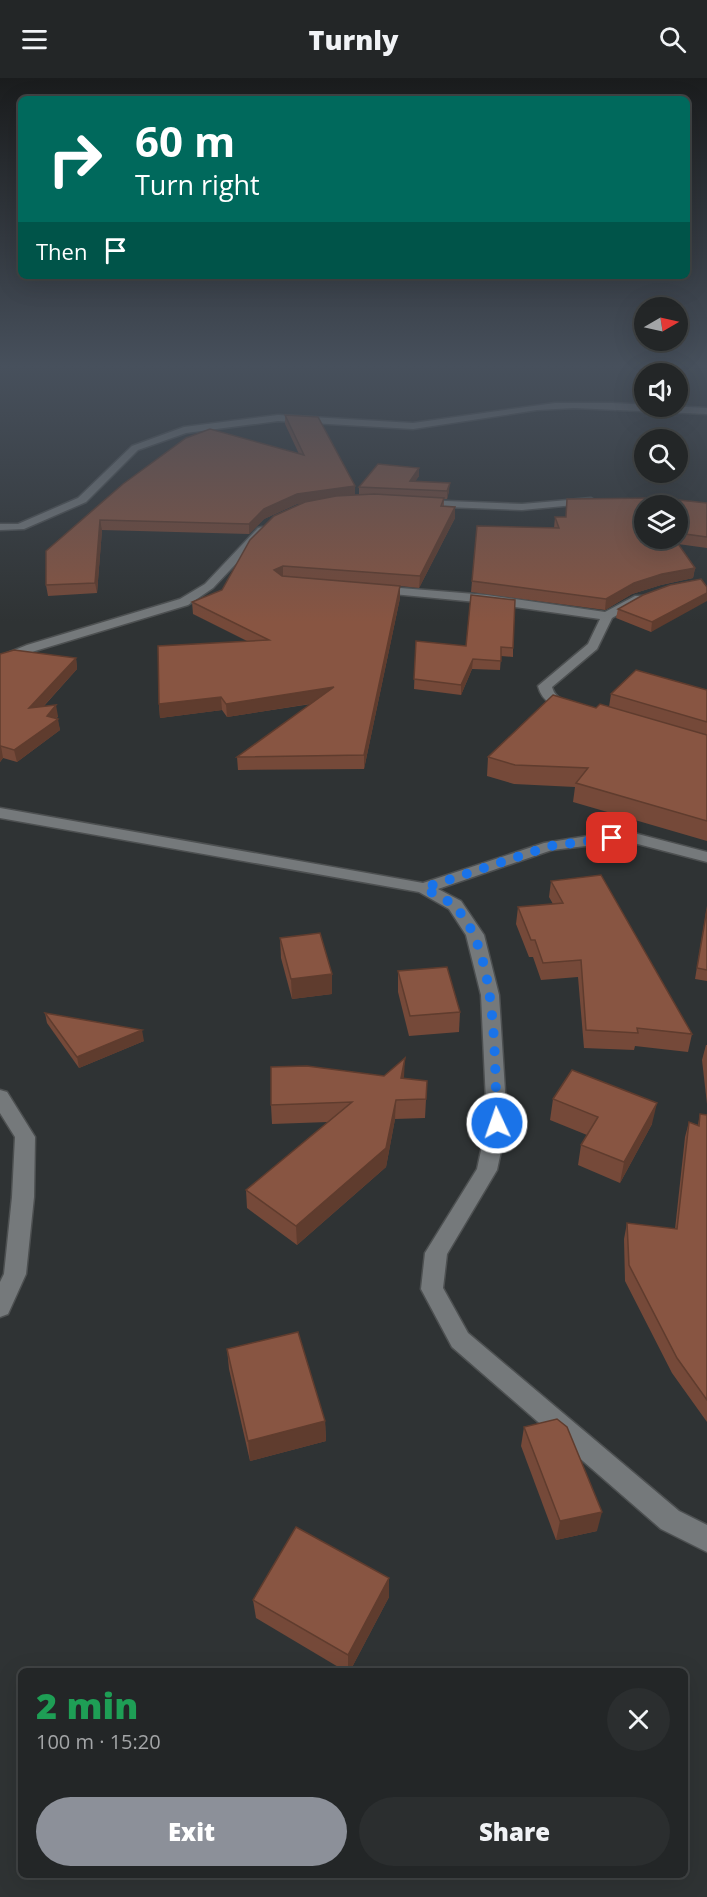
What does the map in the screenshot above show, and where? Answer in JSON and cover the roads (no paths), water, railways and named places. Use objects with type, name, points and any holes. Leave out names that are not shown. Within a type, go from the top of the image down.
[{"type":"street","points":[[0,528],[20,526],[82,500],[131,452]]},
{"type":"street","points":[[413,502],[522,507],[607,500]]},
{"type":"street","points":[[0,661],[31,648],[184,602],[209,586],[269,523]]},
{"type":"street","points":[[362,589],[487,599],[607,616]]},
{"type":"street","points":[[583,711],[560,704],[545,691],[545,686],[593,646],[607,616],[637,599],[656,592]]},
{"type":"street","points":[[0,813],[424,888],[455,905],[475,935],[490,995],[497,1123],[487,1170],[436,1253],[432,1289],[460,1341],[670,1520],[707,1539]]},
{"type":"street","points":[[424,888],[550,846],[594,840],[630,837],[707,857]]},
{"type":"street","points":[[0,1096],[25,1137],[23,1197],[15,1274],[0,1307]]}]
